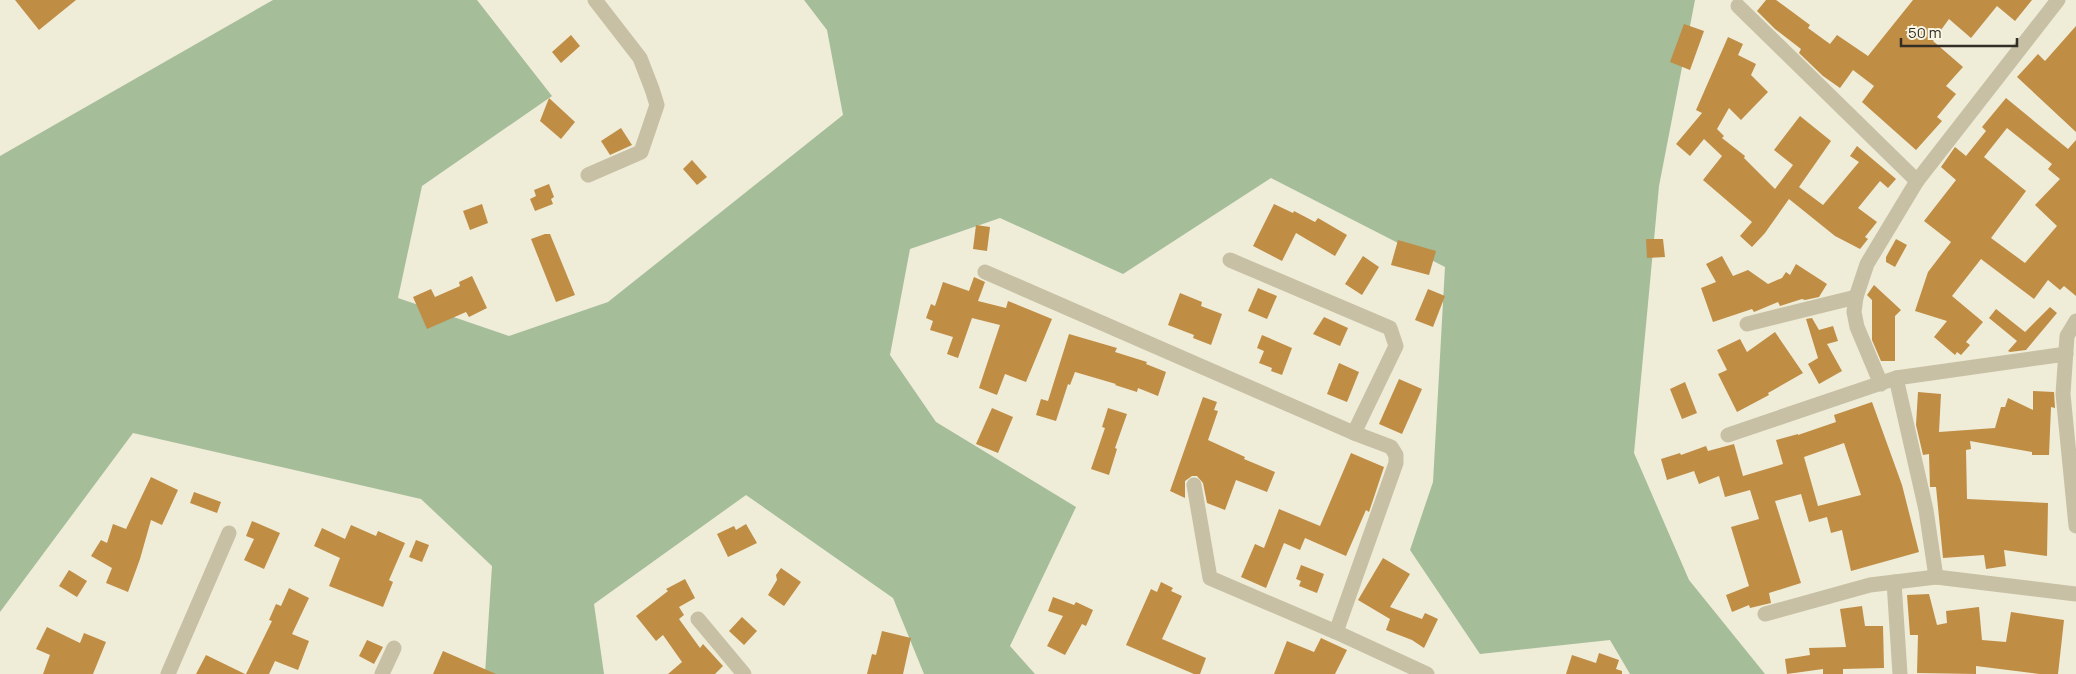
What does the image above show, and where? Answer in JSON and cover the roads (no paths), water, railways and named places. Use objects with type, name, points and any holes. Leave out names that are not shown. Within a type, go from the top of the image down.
[{"type":"street","points":[[588,175],[641,152],[657,105],[640,58],[595,0]]},
{"type":"street","points":[[1881,384],[1857,327],[1854,312],[1856,297],[1867,264],[1917,181],[2058,0]]},
{"type":"street","points":[[1738,6],[1917,181]]},
{"type":"street","points":[[1230,260],[1390,328],[1396,346],[1354,433]]},
{"type":"street","points":[[985,272],[1354,433],[1391,446],[1396,455],[1396,463],[1336,632]]},
{"type":"street","points":[[1747,324],[1856,297]]},
{"type":"street","points":[[2076,321],[2067,336],[2063,394],[2076,526]]},
{"type":"street","points":[[1728,435],[1896,378],[2066,354]]},
{"type":"street","points":[[1896,378],[1926,510],[1936,577]]},
{"type":"street","points":[[1194,485],[1210,578],[1336,632],[1427,674]]},
{"type":"street","points":[[168,674],[228,532]]},
{"type":"street","points":[[1765,614],[1870,585],[1936,577],[2076,594]]},
{"type":"street","points":[[1894,582],[1900,674]]},
{"type":"street","points":[[698,619],[744,674]]},
{"type":"street","points":[[382,674],[394,648]]}]
